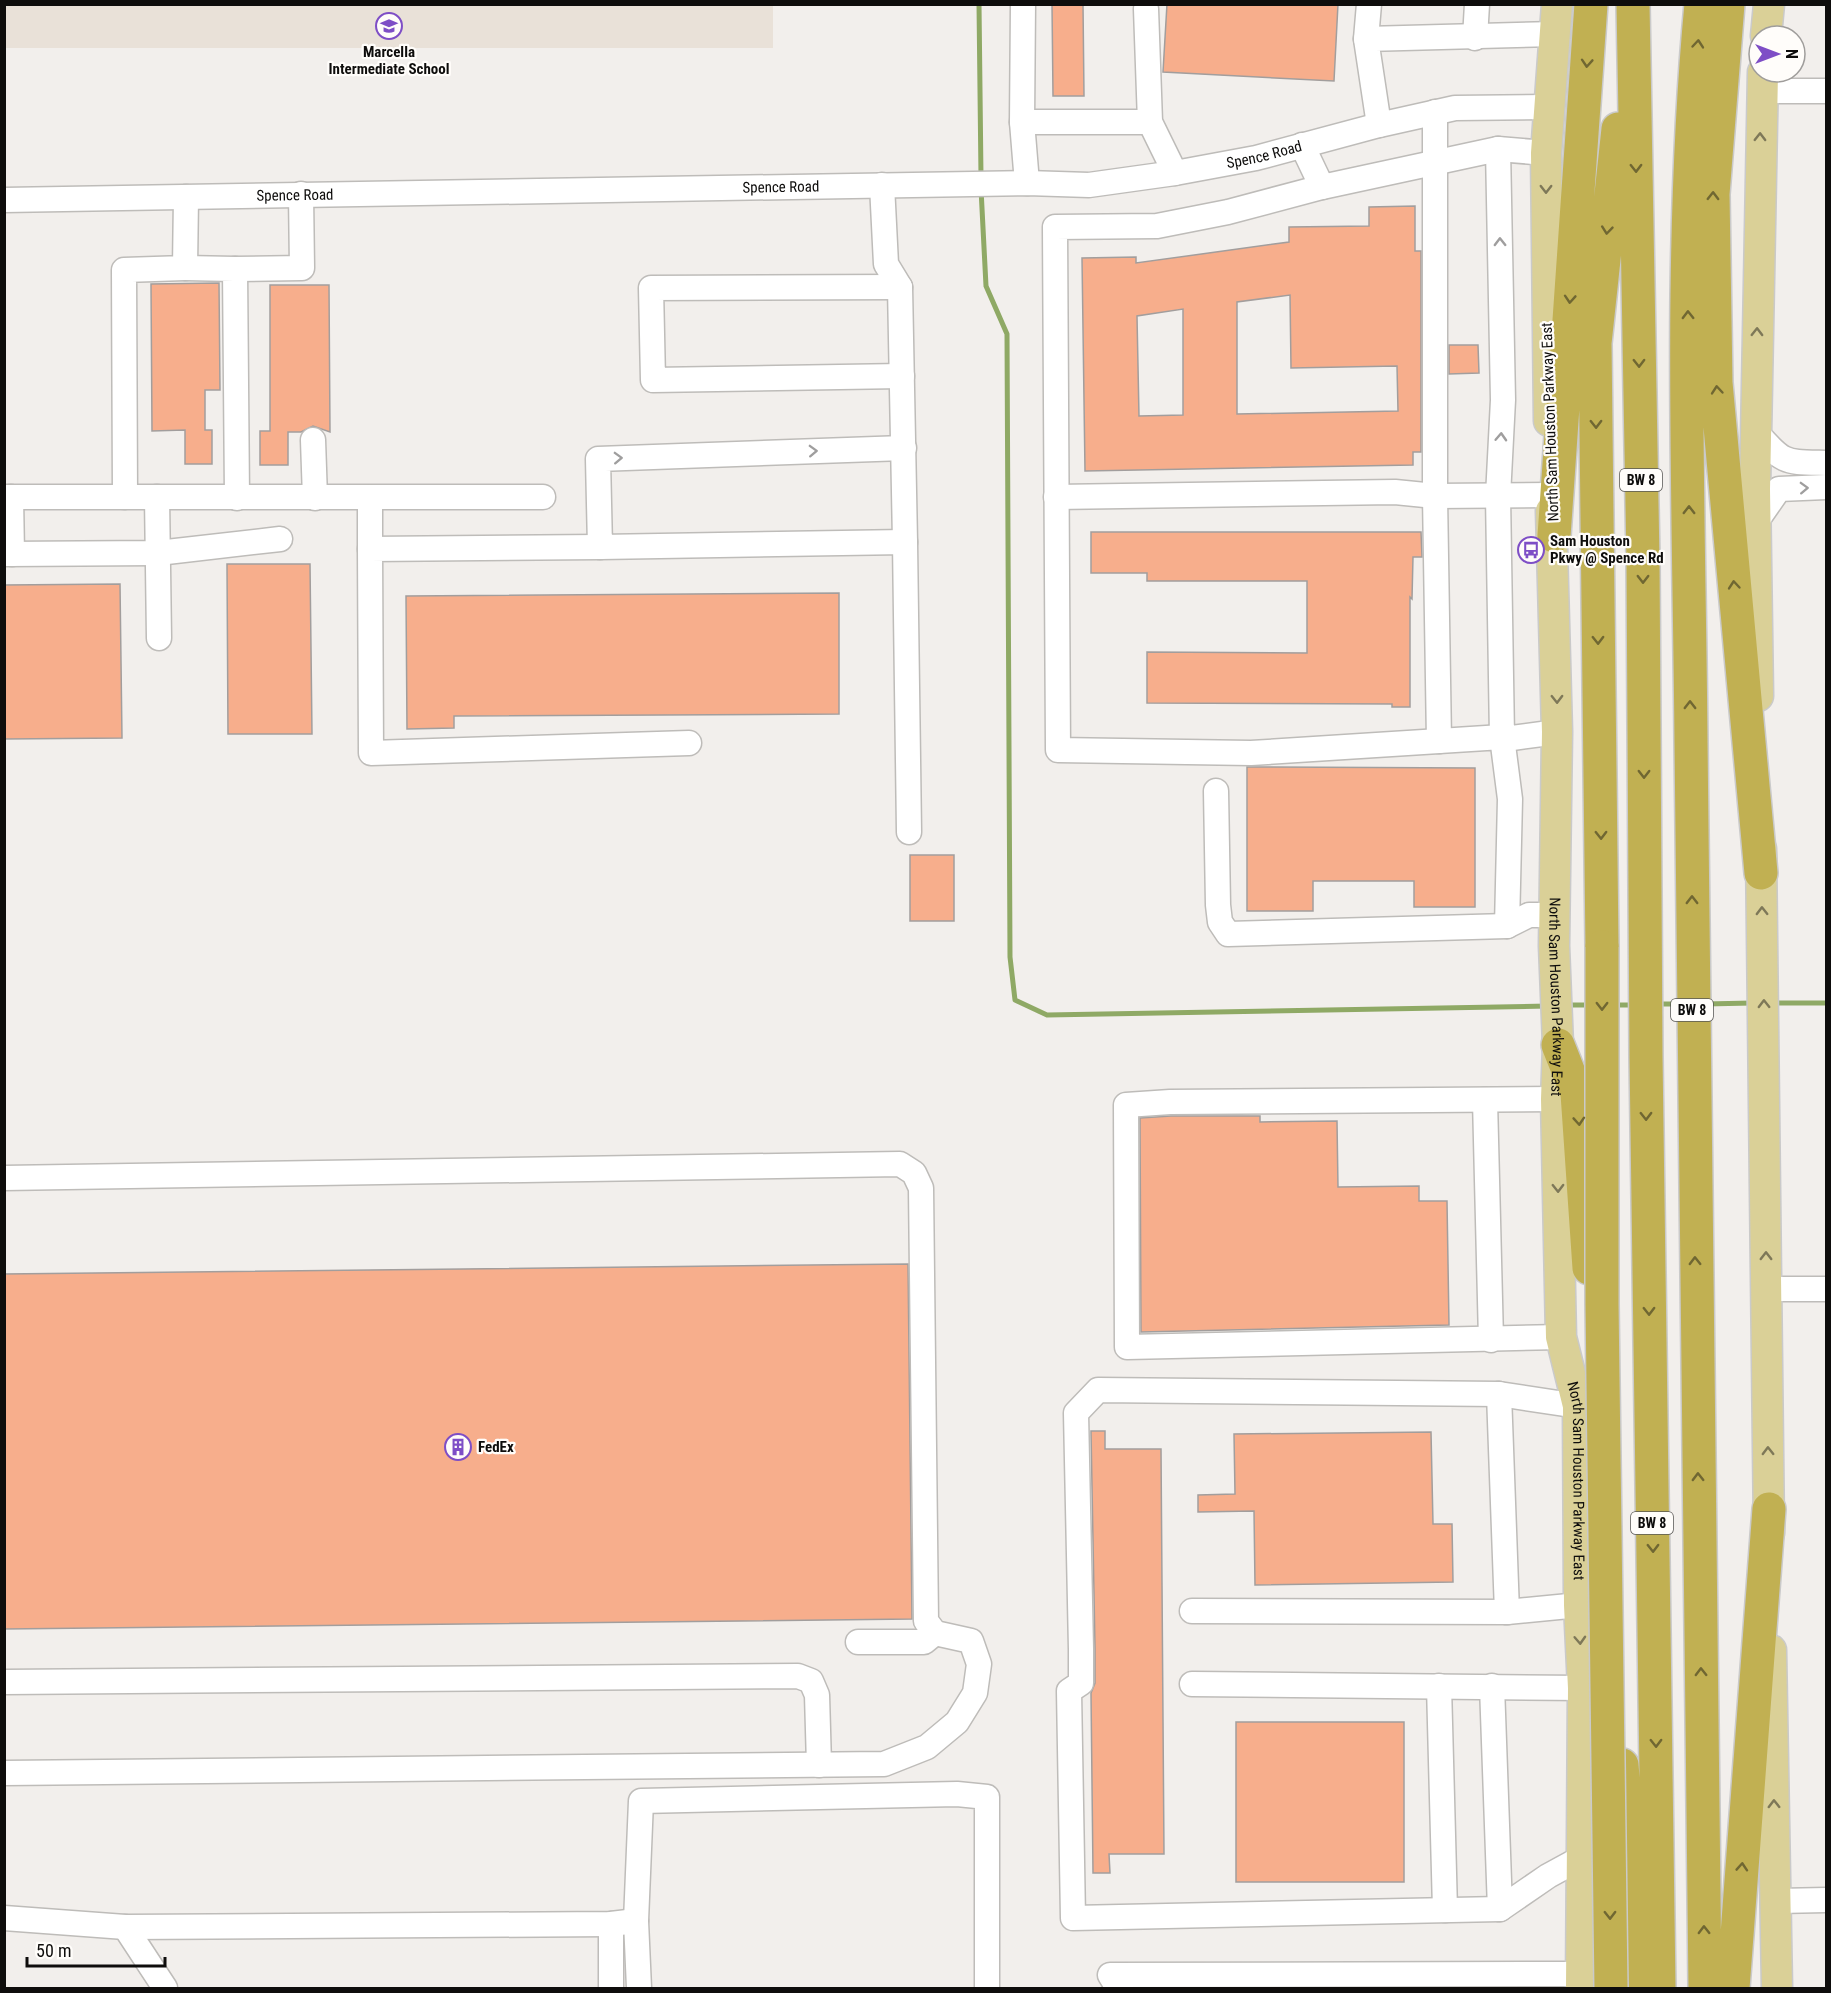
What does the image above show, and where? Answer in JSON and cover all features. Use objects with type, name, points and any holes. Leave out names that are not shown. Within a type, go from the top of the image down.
[{"type":"highway","points":[[1554,536],[1591,4]]},
{"type":"highway","points":[[1611,1989],[1602,1304],[1602,947],[1595,343],[1632,4]]},
{"type":"highway","name":"BW 8","points":[[1632,4],[1643,560],[1646,1058],[1659,1989]]},
{"type":"highway","name":"BW 8","points":[[1701,4],[1692,109],[1687,250],[1692,1061],[1705,1989]]},
{"type":"highway","points":[[1728,4],[1713,194],[1716,383],[1761,873]]},
{"type":"highway","points":[[1558,1046],[1577,1093],[1632,1919],[1640,1989]]},
{"type":"highway","points":[[1733,1989],[1769,1509]]},
{"type":"main road","name":"North Sam Houston Parkway East","points":[[1557,4],[1546,153],[1550,495],[1554,536],[1557,732],[1555,915],[1558,1046],[1556,1099],[1561,1337],[1578,1406],[1579,1605],[1583,1688],[1581,1981]]},
{"type":"main road","points":[[1767,24],[1769,4]]},
{"type":"main road","points":[[1762,84],[1756,522],[1777,1989]]},
{"type":"street","points":[[1017,183],[1022,122],[1023,4]]},
{"type":"street","points":[[1369,4],[1366,39],[1379,124]]},
{"type":"street","points":[[1475,38],[1477,4]]},
{"type":"street","points":[[1146,9],[1150,122],[1175,173]]},
{"type":"street","points":[[1366,39],[1475,38],[1555,34]]},
{"type":"street","points":[[1776,84],[1827,91]]},
{"type":"street","name":"Spence Road","points":[[4,200],[1017,183],[1089,185],[1175,173],[1256,158],[1379,124],[1455,108],[1548,107]]},
{"type":"street","points":[[1435,112],[1435,496],[1439,741]]},
{"type":"street","points":[[1022,122],[1150,122]]},
{"type":"street","points":[[1302,145],[1322,187]]},
{"type":"street","points":[[1546,153],[1498,149],[1322,187],[1228,212],[1157,226],[1054,227],[1058,750],[1251,753],[1512,738],[1557,732]]},
{"type":"street","points":[[1498,149],[1503,400],[1498,496],[1502,737],[1510,799],[1507,926]]},
{"type":"street","points":[[882,185],[886,264],[900,287],[909,832]]},
{"type":"street","points":[[125,497],[124,270],[302,268],[302,194]]},
{"type":"street","points":[[185,268],[186,197]]},
{"type":"street","points":[[235,269],[237,498]]},
{"type":"street","points":[[900,287],[651,288],[654,380],[902,376]]},
{"type":"street","points":[[1756,432],[1777,456],[1788,462],[1827,463]]},
{"type":"street","points":[[313,440],[315,498]]},
{"type":"street","points":[[600,547],[598,459],[904,448]]},
{"type":"street","points":[[1756,522],[1779,489],[1827,487]]},
{"type":"street","points":[[1056,497],[1395,492],[1435,496],[1550,495]]},
{"type":"street","points":[[280,539],[158,553],[8,554],[8,497],[543,497]]},
{"type":"street","points":[[157,497],[159,638]]},
{"type":"street","points":[[370,498],[371,753],[689,743]]},
{"type":"street","points":[[370,549],[905,542]]},
{"type":"street","points":[[1216,791],[1218,905],[1220,922],[1228,934],[1507,926],[1529,915],[1555,915]]},
{"type":"street","points":[[1556,1099],[1170,1102],[1126,1105],[1127,1347],[1561,1337]]},
{"type":"street","points":[[1485,1100],[1491,1340]]},
{"type":"street","points":[[4,1178],[900,1164],[914,1173],[921,1188],[926,1621],[934,1633],[971,1641],[979,1664],[975,1693],[957,1722],[927,1748],[884,1764],[4,1773]]},
{"type":"street","points":[[1766,1289],[1827,1289]]},
{"type":"street","points":[[1578,1406],[1499,1394],[1098,1390],[1076,1413],[1081,1683],[1069,1692],[1073,1918],[1500,1909],[1548,1876],[1581,1858]]},
{"type":"street","points":[[1499,1394],[1507,1612]]},
{"type":"street","points":[[1192,1611],[1507,1612],[1579,1605]]},
{"type":"street","points":[[858,1642],[924,1642],[934,1633]]},
{"type":"street","points":[[4,1682],[798,1676],[811,1681],[817,1695],[819,1765]]},
{"type":"street","points":[[1192,1684],[1583,1688]]},
{"type":"street","points":[[1439,1686],[1445,1910]]},
{"type":"street","points":[[1492,1686],[1500,1909]]},
{"type":"street","points":[[639,1989],[636,1921],[641,1801],[957,1794],[987,1797],[987,1989]]},
{"type":"street","points":[[1775,1900],[1827,1900]]},
{"type":"street","points":[[4,1918],[125,1927],[611,1924],[636,1921]]},
{"type":"street","points":[[611,1924],[611,1989]]},
{"type":"street","points":[[125,1927],[165,1989]]},
{"type":"street","points":[[1118,1989],[1110,1976],[1493,1982],[1581,1981]]},
{"type":"shaded area","name":"Marcella Intermediate School","points":[[4,5],[773,5],[773,48],[5,48]]},
{"type":"building","points":[[1052,4],[1083,4],[1084,96],[1053,96]]},
{"type":"building","points":[[1167,4],[1338,4],[1334,81],[1163,72]]},
{"type":"building","points":[[1415,206],[1415,251],[1421,251],[1421,452],[1413,452],[1413,465],[1085,471],[1082,258],[1136,257],[1136,263],[1289,242],[1289,227],[1369,226],[1369,207]],"holes":[[[1290,295],[1291,368],[1397,366],[1398,411],[1237,414],[1237,302]],[[1183,309],[1183,415],[1139,416],[1137,316]]]},
{"type":"building","points":[[219,283],[220,390],[205,390],[205,430],[212,430],[212,464],[185,464],[185,430],[152,431],[151,284]]},
{"type":"building","points":[[270,285],[329,285],[330,432],[313,426],[301,432],[288,432],[288,465],[260,465],[260,431],[270,431]]},
{"type":"building","points":[[1449,345],[1478,345],[1479,373],[1449,374]]},
{"type":"building","points":[[1091,532],[1421,532],[1422,557],[1413,557],[1412,599],[1410,597],[1410,707],[1392,707],[1392,704],[1147,703],[1147,652],[1307,653],[1307,581],[1147,581],[1147,573],[1091,573]]},
{"type":"building","points":[[227,564],[310,564],[312,734],[228,734]]},
{"type":"building","points":[[120,584],[122,738],[4,739],[4,585]]},
{"type":"building","points":[[839,593],[839,714],[454,716],[454,728],[407,729],[406,596]]},
{"type":"building","points":[[1247,767],[1475,768],[1475,907],[1414,907],[1414,881],[1313,881],[1313,911],[1247,911]]},
{"type":"building","points":[[910,855],[954,855],[954,921],[910,921]]},
{"type":"building","points":[[1260,1116],[1260,1122],[1337,1121],[1338,1187],[1419,1186],[1419,1201],[1447,1201],[1449,1325],[1141,1332],[1140,1118]]},
{"type":"building","name":"FedEx","points":[[908,1264],[912,1619],[4,1629],[4,1274]]},
{"type":"building","points":[[1091,1431],[1105,1431],[1105,1449],[1161,1449],[1164,1854],[1109,1854],[1110,1873],[1093,1873],[1091,1693],[1095,1683],[1095,1649]]},
{"type":"building","points":[[1431,1432],[1433,1524],[1452,1524],[1453,1582],[1255,1585],[1254,1511],[1198,1512],[1198,1495],[1235,1494],[1234,1434]]},
{"type":"building","points":[[1236,1722],[1404,1722],[1404,1882],[1236,1882]]},
{"type":"waterway","points":[[979,4],[981,177]]},
{"type":"waterway","points":[[981,189],[986,286],[1007,334],[1010,957],[1015,1000],[1047,1015],[1548,1006]]},
{"type":"waterway","points":[[1705,1004],[1752,1003]]},
{"type":"waterway","points":[[1771,1003],[1826,1003]]},
{"type":"waterway","points":[[1657,1004],[1683,1004]]},
{"type":"waterway","points":[[1567,1005],[1590,1005]]},
{"type":"waterway","points":[[1612,1005],[1635,1005]]},
{"type":"place","name":"Marcella Intermediate School","points":[[389,26]]},
{"type":"place","name":"Sam Houston Pkwy @ Spence Rd","points":[[1531,550]]},
{"type":"place","name":"FedEx","points":[[458,1447]]}]
